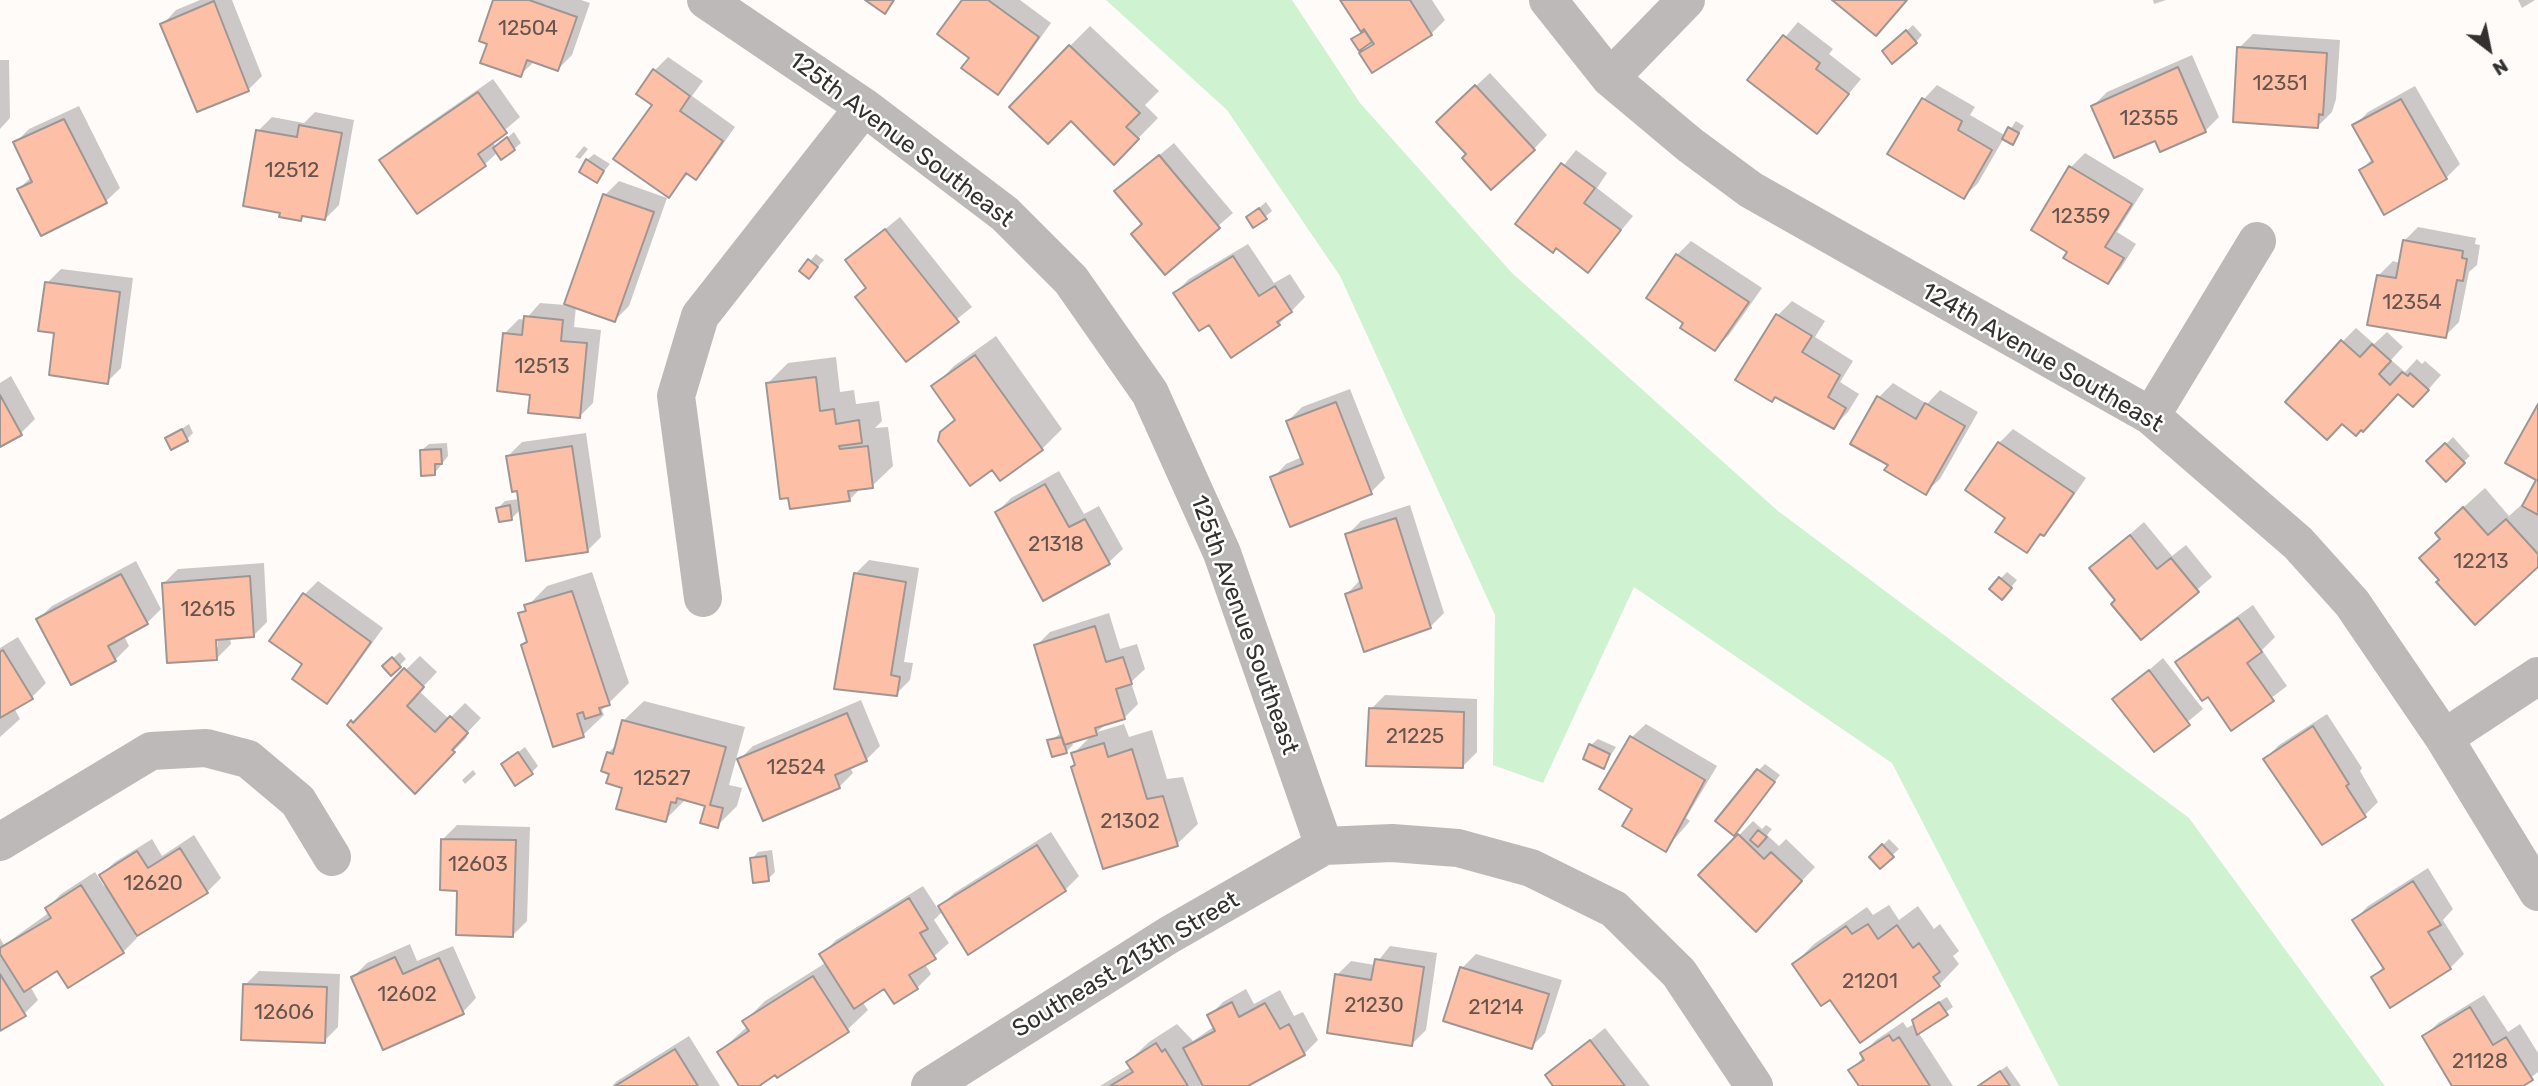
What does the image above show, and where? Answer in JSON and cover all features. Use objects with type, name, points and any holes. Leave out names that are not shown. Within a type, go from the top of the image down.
[{"type":"street","name":"125th Avenue Southeast","points":[[706,0],[864,107],[1005,214],[1071,280],[1150,393],[1222,553],[1324,846]]},
{"type":"street","name":"124th Avenue Southeast","points":[[1548,0],[1610,78],[1690,145],[1751,190],[2151,416],[2298,543],[2352,603],[2444,738],[2538,892]]},
{"type":"street","points":[[1610,78],[1686,0]]},
{"type":"street","points":[[704,598],[676,396],[700,316],[864,107]]},
{"type":"street","points":[[2151,416],[2257,241]]},
{"type":"street","points":[[2444,738],[2538,676]]},
{"type":"street","points":[[0,842],[151,751],[206,748],[248,759],[298,801],[332,857]]},
{"type":"street","points":[[1324,846],[1392,843],[1458,848],[1531,867],[1614,909],[1679,973],[1754,1086]]},
{"type":"street","name":"Southeast 213th Street","points":[[930,1086],[1170,935],[1324,846]]},
{"type":"green space","points":[[1106,0],[1292,0],[1360,103],[1512,273],[1778,511],[2189,818],[2385,1086],[2059,1086],[1892,763],[1634,587],[1543,783],[1493,765],[1495,615],[1340,276],[1227,110]]},
{"type":"building","points":[[493,0],[529,0],[577,17],[558,71],[527,60],[521,77],[480,63],[487,44],[479,41]]},
{"type":"building","points":[[865,0],[894,0],[885,14]]},
{"type":"building","points":[[962,0],[988,0],[1039,37],[998,95],[961,68],[969,58],[937,34]]},
{"type":"building","points":[[1340,0],[1410,0],[1432,35],[1372,73],[1359,53],[1374,44],[1364,29],[1361,32]]},
{"type":"building","points":[[1832,0],[1907,0],[1876,36]]},
{"type":"building","points":[[214,1],[249,91],[197,112],[160,24]]},
{"type":"building","points":[[1906,30],[1917,43],[1892,64],[1882,51]]},
{"type":"building","points":[[1365,31],[1372,42],[1359,51],[1351,39]]},
{"type":"building","points":[[1783,35],[1820,63],[1816,69],[1849,94],[1817,134],[1747,80]]},
{"type":"building","points":[[1069,45],[1140,113],[1126,127],[1139,139],[1114,165],[1071,121],[1048,144],[1009,107]]},
{"type":"building","points":[[2237,47],[2327,53],[2323,115],[2319,114],[2318,128],[2233,122]]},
{"type":"building","points":[[2178,67],[2206,132],[2160,152],[2155,141],[2114,158],[2091,106]]},
{"type":"building","points":[[653,69],[690,96],[680,111],[723,141],[696,180],[686,173],[669,198],[613,159],[652,105],[636,94]]},
{"type":"building","points":[[1475,85],[1535,150],[1491,190],[1462,158],[1466,154],[1436,122]]},
{"type":"building","points":[[478,92],[507,133],[478,154],[486,166],[417,214],[379,160]]},
{"type":"building","points":[[1922,98],[1962,121],[1958,130],[1992,150],[1964,199],[1887,154]]},
{"type":"building","points":[[2401,99],[2447,179],[2384,215],[2359,170],[2373,162],[2352,125]]},
{"type":"building","points":[[64,119],[107,203],[41,236],[17,189],[32,182],[13,142]]},
{"type":"building","points":[[299,125],[342,133],[325,220],[302,216],[301,221],[279,217],[280,213],[243,206],[256,130],[297,137]]},
{"type":"building","points":[[2008,127],[2019,133],[2013,145],[2002,139]]},
{"type":"building","points":[[507,137],[515,150],[501,160],[493,148]]},
{"type":"building","points":[[1159,155],[1220,228],[1165,275],[1131,234],[1142,224],[1114,191]]},
{"type":"building","points":[[586,159],[604,171],[597,183],[579,172]]},
{"type":"building","points":[[1561,163],[1595,188],[1584,203],[1621,230],[1588,273],[1556,248],[1553,253],[1515,224]]},
{"type":"building","points":[[2069,166],[2132,204],[2105,247],[2124,258],[2108,284],[2063,258],[2067,252],[2031,230]]},
{"type":"building","points":[[603,194],[654,212],[615,322],[564,304]]},
{"type":"building","points":[[1259,208],[1267,219],[1253,228],[1246,217]]},
{"type":"building","points":[[885,229],[959,322],[906,362],[855,297],[866,288],[845,260]]},
{"type":"building","points":[[2403,240],[2463,251],[2462,258],[2467,259],[2463,281],[2457,280],[2446,338],[2367,325],[2377,275],[2396,278]]},
{"type":"building","points":[[1676,254],[1749,302],[1715,351],[1680,328],[1683,323],[1646,298]]},
{"type":"building","points":[[1233,256],[1259,296],[1275,286],[1292,312],[1277,322],[1280,325],[1231,358],[1209,325],[1199,331],[1173,293]]},
{"type":"building","points":[[808,259],[818,267],[809,279],[799,271]]},
{"type":"building","points":[[45,282],[120,292],[108,384],[49,375],[54,333],[38,331]]},
{"type":"building","points":[[1776,314],[1812,336],[1802,352],[1840,375],[1828,397],[1846,408],[1834,429],[1775,397],[1772,402],[1735,380]]},
{"type":"building","points":[[524,316],[563,320],[561,341],[587,343],[580,418],[528,413],[530,395],[497,391],[503,333],[522,335]]},
{"type":"building","points":[[2341,340],[2360,357],[2372,344],[2391,361],[2379,374],[2390,385],[2402,372],[2408,376],[2410,373],[2429,390],[2413,407],[2398,394],[2363,432],[2361,430],[2356,436],[2342,424],[2327,440],[2285,402]]},
{"type":"building","points":[[975,355],[1043,450],[1000,481],[992,470],[970,486],[938,441],[940,432],[955,420],[931,386]]},
{"type":"building","points":[[816,377],[820,411],[834,409],[836,424],[859,420],[862,443],[839,446],[840,449],[868,446],[873,488],[848,491],[850,501],[790,509],[788,498],[780,499],[766,383]]},
{"type":"building","points":[[0,395],[22,435],[0,447]]},
{"type":"building","points":[[1877,396],[1916,419],[1925,403],[1965,426],[1926,495],[1884,470],[1888,465],[1850,444]]},
{"type":"building","points":[[1336,402],[1372,494],[1290,527],[1270,477],[1303,464],[1286,421]]},
{"type":"building","points":[[2538,404],[2538,515],[2522,506],[2536,480],[2505,463]]},
{"type":"building","points":[[182,429],[188,441],[171,450],[165,438]]},
{"type":"building","points":[[1998,442],[2074,493],[2044,536],[2040,534],[2027,553],[1995,532],[2005,518],[1965,490]]},
{"type":"building","points":[[2445,443],[2465,463],[2446,482],[2426,461]]},
{"type":"building","points":[[572,446],[588,552],[526,561],[517,491],[512,492],[506,456]]},
{"type":"building","points":[[441,449],[442,464],[435,464],[435,475],[421,476],[420,450]]},
{"type":"building","points":[[1045,484],[1069,527],[1085,519],[1110,564],[1043,601],[995,512]]},
{"type":"building","points":[[510,505],[512,520],[499,522],[496,508]]},
{"type":"building","points":[[2463,507],[2488,535],[2506,519],[2538,554],[2538,567],[2475,625],[2436,582],[2439,580],[2419,558],[2440,539],[2435,533]]},
{"type":"building","points":[[1396,518],[1431,628],[1364,652],[1345,594],[1362,588],[1345,534]]},
{"type":"building","points":[[2130,535],[2157,569],[2171,558],[2199,592],[2141,640],[2111,604],[2115,600],[2089,568]]},
{"type":"building","points":[[854,573],[906,582],[891,675],[900,677],[897,696],[834,689]]},
{"type":"building","points":[[121,574],[148,624],[108,646],[116,661],[71,685],[36,619]]},
{"type":"building","points":[[250,576],[254,637],[216,640],[217,660],[167,663],[162,583]]},
{"type":"building","points":[[1999,577],[2012,588],[2002,600],[1989,589]]},
{"type":"building","points":[[572,591],[610,705],[599,708],[601,714],[585,719],[583,712],[577,714],[584,737],[553,747],[521,645],[527,642],[518,613],[526,611],[524,605]]},
{"type":"building","points":[[303,593],[371,642],[327,704],[292,679],[302,664],[269,641]]},
{"type":"building","points":[[2238,618],[2262,652],[2247,663],[2274,701],[2231,731],[2208,697],[2202,701],[2175,662]]},
{"type":"building","points":[[1095,626],[1106,662],[1123,657],[1132,684],[1116,689],[1125,719],[1095,728],[1097,735],[1064,745],[1034,645]]},
{"type":"building","points":[[3,650],[33,699],[0,718],[0,652]]},
{"type":"building","points":[[392,657],[401,667],[391,676],[382,666]]},
{"type":"building","points":[[404,668],[424,687],[407,706],[435,732],[450,716],[468,733],[452,750],[455,752],[415,794],[347,725],[351,720],[353,723]]},
{"type":"building","points":[[2149,670],[2190,725],[2154,752],[2112,699]]},
{"type":"building","points":[[1369,708],[1464,712],[1463,768],[1366,766]]},
{"type":"building","points":[[847,713],[867,761],[835,775],[840,788],[763,821],[737,759]]},
{"type":"building","points":[[622,720],[726,747],[710,805],[723,808],[718,828],[700,823],[705,806],[677,798],[676,803],[671,802],[666,822],[616,809],[622,788],[606,783],[609,774],[601,771],[607,752],[613,754]]},
{"type":"building","points":[[2313,726],[2366,817],[2322,845],[2263,759]]},
{"type":"building","points":[[1630,736],[1705,780],[1666,852],[1622,826],[1632,809],[1599,789]]},
{"type":"building","points":[[1062,737],[1067,753],[1052,757],[1047,740]]},
{"type":"building","points":[[1104,743],[1108,757],[1132,749],[1147,799],[1163,796],[1178,846],[1103,869],[1071,767],[1075,765],[1071,753]]},
{"type":"building","points":[[1589,744],[1610,754],[1604,769],[1583,759]]},
{"type":"building","points":[[518,752],[533,774],[515,786],[501,764]]},
{"type":"building","points":[[1757,769],[1775,782],[1734,836],[1715,821]]},
{"type":"building","points":[[1758,830],[1767,837],[1758,847],[1750,840]]},
{"type":"building","points":[[1738,834],[1764,859],[1771,852],[1802,881],[1756,932],[1698,875]]},
{"type":"building","points":[[441,839],[516,840],[513,937],[456,935],[457,891],[440,890]]},
{"type":"building","points":[[1882,844],[1894,857],[1880,869],[1869,857]]},
{"type":"building","points":[[1037,845],[1066,891],[968,955],[938,906]]},
{"type":"building","points":[[180,848],[208,893],[137,936],[99,875],[137,851],[148,868]]},
{"type":"building","points":[[766,856],[769,881],[753,883],[750,858]]},
{"type":"building","points":[[2413,881],[2441,925],[2428,932],[2451,969],[2390,1008],[2371,977],[2384,969],[2352,920]]},
{"type":"building","points":[[81,885],[124,953],[68,988],[57,971],[24,992],[0,954],[0,948],[51,918],[45,908]]},
{"type":"building","points":[[909,898],[928,929],[920,933],[936,959],[909,975],[918,989],[894,1004],[884,989],[854,1009],[819,954]]},
{"type":"building","points":[[1868,924],[1878,939],[1897,925],[1913,948],[1919,943],[1940,972],[1933,977],[1940,986],[1860,1043],[1830,1000],[1821,1006],[1792,964],[1846,926],[1852,934]]},
{"type":"building","points":[[395,957],[403,974],[439,958],[464,1014],[383,1050],[351,977]]},
{"type":"building","points":[[1375,959],[1424,967],[1412,1046],[1327,1033],[1335,974],[1371,980]]},
{"type":"building","points":[[1460,967],[1549,994],[1532,1049],[1443,1021]]},
{"type":"building","points":[[0,974],[26,1016],[0,1031]]},
{"type":"building","points":[[813,976],[849,1032],[777,1078],[775,1075],[759,1086],[739,1086],[717,1052],[749,1031],[742,1021]]},
{"type":"building","points":[[243,984],[327,987],[325,1043],[241,1040]]},
{"type":"building","points":[[1232,1002],[1239,1017],[1265,1003],[1280,1029],[1289,1024],[1305,1055],[1248,1086],[1203,1086],[1183,1048],[1215,1031],[1207,1015]]},
{"type":"building","points":[[1939,1002],[1948,1015],[1917,1035],[1912,1020]]},
{"type":"building","points":[[2470,1007],[2493,1045],[2506,1037],[2533,1080],[2523,1086],[2452,1086],[2422,1036]]},
{"type":"building","points":[[1889,1035],[1893,1041],[1899,1037],[1930,1086],[1859,1086],[1848,1070],[1864,1060],[1860,1053]]},
{"type":"building","points":[[1590,1040],[1625,1086],[1553,1086],[1545,1075]]},
{"type":"building","points":[[1156,1043],[1162,1052],[1165,1049],[1188,1086],[1110,1086],[1133,1072],[1126,1062]]},
{"type":"building","points":[[675,1049],[698,1086],[615,1086]]},
{"type":"building","points":[[2000,1071],[2010,1086],[1978,1086]]}]
